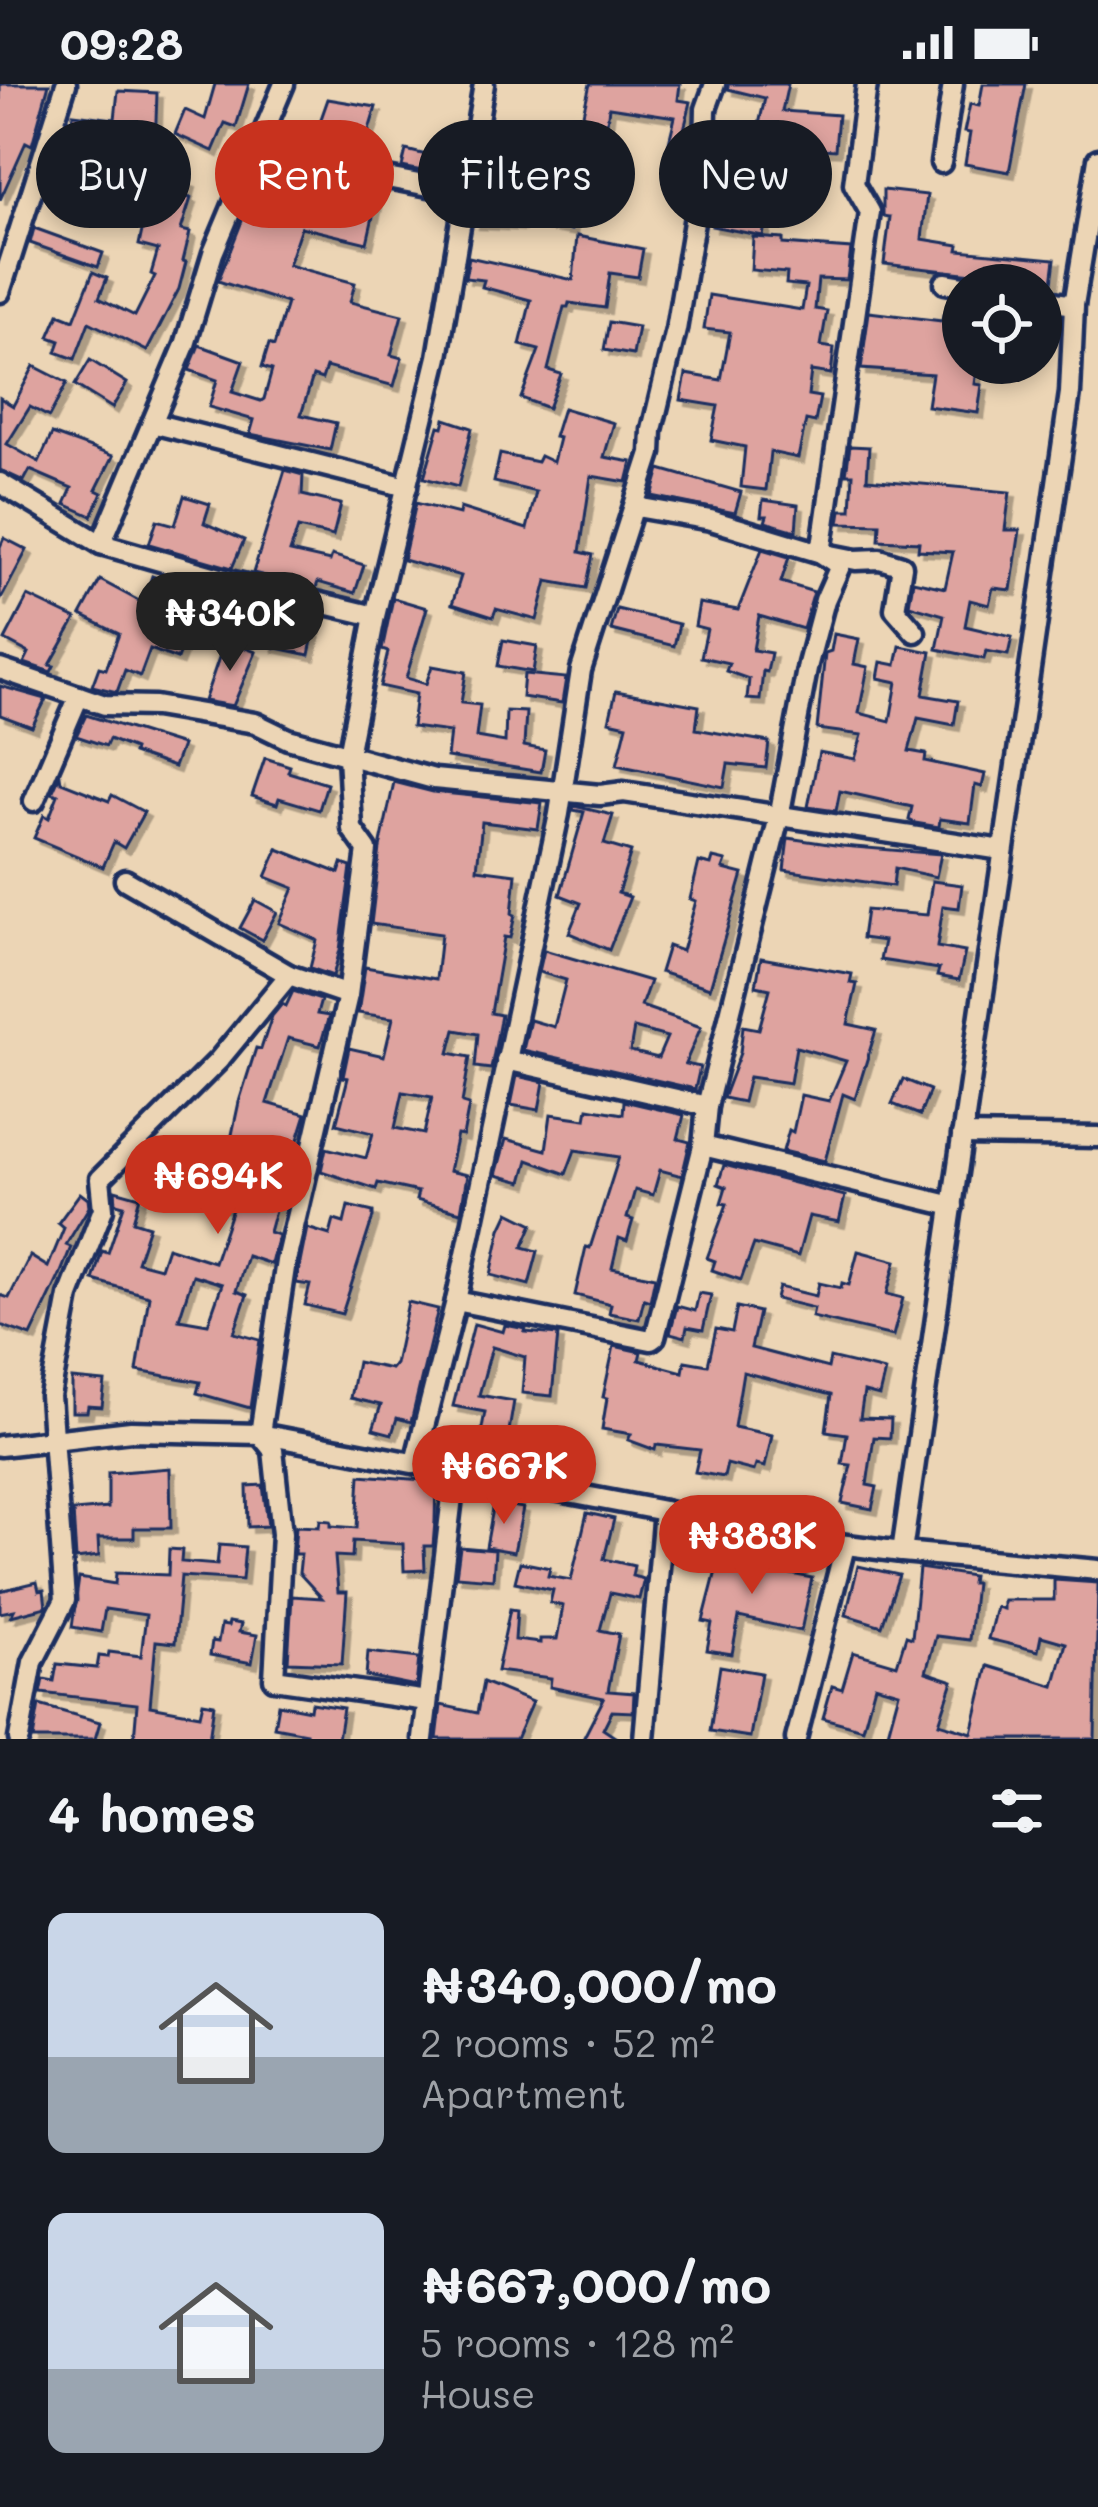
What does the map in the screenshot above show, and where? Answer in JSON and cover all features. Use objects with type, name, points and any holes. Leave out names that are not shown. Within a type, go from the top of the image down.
[{"type":"street","points":[[0,292],[66,84]]},
{"type":"street","points":[[269,120],[284,84]]},
{"type":"street","points":[[478,120],[484,84]]},
{"type":"street","points":[[415,1462],[456,1301],[581,670],[651,453],[705,156],[706,109],[715,84]]},
{"type":"street","points":[[820,553],[870,212],[854,184],[867,84]]},
{"type":"street","points":[[941,163],[953,84]]},
{"type":"street","points":[[902,1552],[1070,393],[1074,305],[1098,159]]},
{"type":"street","points":[[101,544],[185,345],[224,228]]},
{"type":"street","points":[[427,1701],[274,1678],[282,1534],[273,1450],[260,1434],[286,1261],[348,995],[367,850],[352,829],[348,755],[438,357],[460,228]]},
{"type":"street","points":[[1062,303],[1074,305]]},
{"type":"street","points":[[152,423],[406,487]]},
{"type":"street","points":[[0,483],[101,544],[376,616]]},
{"type":"street","points":[[636,507],[711,520],[820,553],[902,566],[895,609],[915,632]]},
{"type":"street","points":[[456,1301],[654,1340],[703,1146],[706,1106],[779,817],[808,664],[825,600],[839,574],[840,566],[820,553]]},
{"type":"street","points":[[0,669],[105,705],[155,706],[255,723],[288,739],[434,779],[624,793],[1003,850]]},
{"type":"street","points":[[34,801],[79,696]]},
{"type":"street","points":[[125,880],[289,975],[348,995]]},
{"type":"street","points":[[19,1739],[32,1662],[64,1600],[66,1572],[55,1509],[50,1396],[69,1296],[103,1209],[100,1179],[218,1061],[289,975]]},
{"type":"street","points":[[506,1060],[706,1106]]},
{"type":"street","points":[[962,1135],[1098,1137]]},
{"type":"street","points":[[703,1146],[953,1206]]},
{"type":"street","points":[[0,1445],[131,1431],[260,1434],[664,1511],[752,1533],[1098,1570]]},
{"type":"street","points":[[423,1739],[455,1472]]},
{"type":"street","points":[[644,1739],[664,1511]]},
{"type":"street","points":[[796,1739],[845,1546]]},
{"type":"building","points":[[0,84],[49,84],[32,145],[26,142],[0,200]]},
{"type":"building","points":[[215,84],[249,84],[238,120],[215,120],[213,151],[191,141],[191,120],[181,120],[185,110],[205,119]]},
{"type":"building","points":[[590,84],[680,84],[678,100],[691,102],[686,120],[609,107],[607,120],[581,120]]},
{"type":"building","points":[[728,84],[788,84],[782,111],[838,115],[835,150],[832,120],[760,120],[765,98],[728,89]]},
{"type":"building","points":[[983,84],[1026,84],[1009,172],[965,164],[970,133],[964,132],[970,104],[979,106]]},
{"type":"building","points":[[118,91],[157,93],[156,120],[72,120],[73,114],[115,119]]},
{"type":"building","points":[[328,99],[376,107],[372,120],[321,120]]},
{"type":"building","points":[[406,150],[418,153],[418,170],[402,167]]},
{"type":"building","points":[[883,190],[927,195],[922,239],[959,245],[958,250],[1055,259],[1054,264],[942,264],[942,271],[884,264],[890,217],[883,216]]},
{"type":"building","points":[[34,228],[103,253],[98,267],[30,243]]},
{"type":"building","points":[[143,228],[190,232],[179,289],[147,351],[89,322],[75,359],[56,352],[60,341],[49,337],[59,314],[74,320],[93,272],[107,278],[99,298],[135,316],[155,276],[151,274],[158,250],[139,245]]},
{"type":"building","points":[[239,228],[301,228],[288,265],[355,283],[350,302],[402,315],[391,355],[402,358],[394,386],[326,367],[322,379],[313,376],[301,415],[336,423],[330,450],[250,434],[254,420],[209,407],[217,380],[189,370],[199,345],[243,361],[232,392],[264,399],[272,370],[262,367],[287,303],[218,281]]},
{"type":"building","points":[[305,228],[370,228],[367,243]]},
{"type":"building","points":[[722,228],[764,228],[763,236]]},
{"type":"building","points":[[577,236],[643,249],[638,277],[610,273],[605,308],[569,303],[564,307],[548,370],[561,374],[548,408],[521,398],[539,350],[520,345],[531,300],[482,287],[484,280],[465,278],[469,257],[573,280]]},
{"type":"building","points":[[753,237],[851,249],[847,280],[818,279],[815,309],[827,311],[821,346],[834,348],[831,374],[811,371],[808,395],[820,397],[815,422],[806,420],[798,458],[770,452],[766,490],[741,487],[745,447],[711,440],[718,406],[681,400],[686,374],[721,380],[730,332],[704,329],[709,295],[802,310],[806,286],[786,284],[787,273],[751,270]]},
{"type":"building","points":[[869,312],[942,321],[942,384],[982,385],[978,413],[927,406],[932,374],[861,369]]},
{"type":"building","points":[[609,322],[638,327],[633,355],[604,350]]},
{"type":"building","points":[[90,360],[127,383],[112,408],[75,385]]},
{"type":"building","points":[[34,366],[67,383],[49,417],[30,407],[7,444],[39,462],[52,434],[113,456],[96,490],[102,493],[92,516],[65,504],[72,488],[30,470],[24,481],[0,470],[0,398],[13,406]]},
{"type":"building","points":[[563,408],[614,423],[604,457],[632,462],[627,482],[591,476],[580,552],[593,555],[586,588],[547,581],[537,620],[496,609],[493,617],[452,604],[461,576],[403,560],[416,503],[459,514],[460,508],[527,529],[536,492],[494,482],[500,454],[537,462],[540,456],[553,462]]},
{"type":"building","points":[[445,419],[472,428],[458,487],[424,478]]},
{"type":"building","points":[[850,446],[869,447],[867,479],[1010,492],[1005,530],[1020,530],[1011,590],[993,588],[989,605],[970,600],[965,626],[1012,637],[1008,655],[986,651],[984,659],[937,649],[944,615],[909,605],[913,581],[945,588],[953,552],[918,550],[919,542],[879,540],[880,524],[839,523],[841,510],[851,510],[853,474],[846,474]]},
{"type":"building","points":[[660,469],[741,492],[735,513],[652,496]]},
{"type":"building","points":[[285,470],[303,475],[302,495],[341,504],[333,536],[298,528],[290,552],[330,561],[332,555],[364,565],[355,593],[318,582],[316,588],[253,573]]},
{"type":"building","points":[[184,496],[210,504],[204,523],[244,540],[232,568],[149,544],[157,520],[175,525]]},
{"type":"building","points":[[763,500],[798,505],[796,531],[765,522]]},
{"type":"building","points":[[4,538],[27,550],[0,601],[0,547]]},
{"type":"building","points":[[762,549],[789,557],[781,582],[814,592],[803,629],[759,616],[753,650],[771,653],[767,672],[763,671],[760,700],[747,699],[749,679],[726,671],[729,663],[701,657],[707,629],[695,626],[699,603],[738,610]]},
{"type":"building","points":[[152,576],[190,589],[179,619],[191,623],[177,659],[150,649],[140,676],[125,670],[117,692],[92,686],[99,667],[106,669],[119,634],[81,615],[100,580],[143,603]]},
{"type":"building","points":[[28,596],[76,619],[50,665],[54,666],[51,672],[24,663],[29,653],[5,640]]},
{"type":"building","points":[[393,598],[427,608],[406,678],[426,684],[432,666],[466,672],[461,703],[480,705],[476,737],[505,742],[506,711],[526,712],[524,746],[545,750],[541,772],[447,757],[450,732],[412,727],[416,694],[380,686]]},
{"type":"building","points":[[277,606],[317,616],[309,655],[268,646]]},
{"type":"building","points":[[617,609],[679,624],[674,646],[611,630]]},
{"type":"building","points":[[834,634],[859,639],[854,664],[868,667],[859,713],[890,721],[897,682],[878,678],[881,662],[896,665],[900,646],[931,652],[923,695],[958,701],[954,725],[918,718],[909,751],[926,754],[925,761],[985,774],[982,787],[975,785],[970,823],[940,819],[939,827],[915,823],[909,820],[912,807],[840,791],[836,811],[808,807],[819,752],[855,759],[862,735],[817,729],[825,653],[831,651]]},
{"type":"building","points":[[225,640],[256,652],[233,706],[204,701]]},
{"type":"building","points":[[503,640],[537,646],[533,672],[498,666]]},
{"type":"building","points":[[524,674],[566,678],[562,703],[522,697]]},
{"type":"building","points":[[0,686],[46,699],[32,727],[0,715]]},
{"type":"building","points":[[616,691],[699,706],[696,729],[769,742],[766,768],[728,764],[724,787],[617,765],[627,725],[609,721]]},
{"type":"building","points":[[86,715],[182,745],[174,767],[109,739],[106,746],[76,736]]},
{"type":"building","points":[[265,758],[290,766],[288,772],[327,784],[319,810],[252,796]]},
{"type":"building","points":[[60,775],[61,782],[109,801],[112,795],[144,812],[124,848],[114,842],[103,867],[34,838],[44,815],[49,818]]},
{"type":"building","points":[[394,782],[433,792],[542,803],[538,829],[482,822],[477,869],[516,874],[515,915],[510,938],[504,937],[491,1013],[501,1015],[491,1069],[475,1067],[478,1034],[455,1030],[449,1053],[470,1057],[462,1103],[469,1105],[449,1171],[467,1175],[461,1212],[416,1200],[418,1192],[378,1183],[376,1189],[321,1171],[326,1148],[366,1158],[373,1133],[336,1124],[348,1078],[343,1077],[349,1048],[384,1056],[393,1018],[358,1013],[365,967],[436,979],[441,934],[371,924]],"holes":[[[403,1092],[432,1097],[424,1134],[395,1128]]]},
{"type":"building","points":[[574,806],[613,815],[604,844],[631,852],[618,893],[630,897],[609,950],[569,933],[581,903],[560,895],[584,812],[573,810]]},
{"type":"building","points":[[788,838],[941,854],[936,877],[895,868],[893,886],[784,870]]},
{"type":"building","points":[[278,849],[339,873],[342,864],[351,867],[333,976],[310,968],[317,940],[279,923],[294,888],[266,877]]},
{"type":"building","points":[[713,858],[726,861],[723,869],[743,874],[710,988],[660,972],[668,946],[682,951],[696,901],[690,899],[699,862],[711,865]]},
{"type":"building","points":[[932,881],[962,885],[959,908],[943,906],[937,947],[965,952],[959,980],[937,976],[939,969],[880,960],[884,941],[862,938],[866,910],[927,915]]},
{"type":"building","points":[[255,900],[277,912],[262,940],[240,928]]},
{"type":"building","points":[[544,950],[650,981],[641,1006],[701,1027],[685,1064],[700,1067],[695,1089],[523,1050],[530,1020],[554,1027],[566,980],[539,972]],"holes":[[[634,1028],[667,1037],[658,1058],[630,1051]]]},
{"type":"building","points":[[761,958],[852,974],[850,983],[857,984],[848,1024],[876,1030],[855,1099],[843,1094],[825,1161],[783,1151],[789,1130],[793,1132],[801,1095],[829,1101],[846,1061],[796,1047],[790,1083],[749,1077],[743,1102],[723,1098],[740,1053],[743,1026],[759,1029],[770,989],[756,986]]},
{"type":"building","points":[[293,991],[321,1000],[317,1014],[329,1016],[320,1046],[288,1038],[267,1103],[306,1114],[292,1159],[248,1148],[242,1178],[281,1189],[269,1232],[278,1235],[271,1264],[247,1256],[236,1291],[247,1295],[234,1333],[260,1340],[250,1408],[197,1393],[200,1382],[137,1371],[149,1296],[93,1280],[124,1205],[116,1203],[115,1190],[140,1197],[133,1221],[149,1226],[137,1262],[160,1268],[167,1247],[214,1262],[232,1209],[217,1205],[223,1185],[185,1169],[189,1158],[224,1172],[256,1048],[261,1049],[272,1016],[282,1004],[286,1006]],"holes":[[[193,1275],[222,1284],[208,1324],[179,1319]]]},
{"type":"building","points":[[517,1076],[544,1082],[539,1110],[511,1105]]},
{"type":"building","points":[[903,1079],[930,1090],[920,1115],[892,1104]]},
{"type":"building","points":[[624,1101],[684,1115],[678,1139],[690,1142],[682,1176],[660,1170],[653,1195],[635,1190],[627,1241],[619,1238],[612,1268],[655,1277],[650,1301],[644,1299],[639,1319],[609,1313],[611,1304],[575,1295],[586,1247],[590,1248],[619,1157],[575,1150],[566,1174],[528,1160],[522,1182],[496,1175],[506,1139],[546,1150],[551,1114],[586,1119],[588,1108],[623,1114]]},
{"type":"building","points":[[724,1165],[845,1196],[839,1222],[809,1216],[798,1256],[754,1244],[741,1280],[712,1270],[715,1261],[707,1258],[727,1204],[721,1203],[726,1187],[718,1184]]},
{"type":"building","points":[[80,1193],[89,1207],[66,1245],[71,1247],[31,1336],[0,1325],[0,1295],[9,1298],[30,1256],[48,1267],[64,1228],[58,1223]]},
{"type":"building","points":[[348,1206],[373,1212],[373,1217],[342,1314],[305,1305],[310,1285],[296,1283],[307,1228],[330,1235],[334,1220],[344,1223]]},
{"type":"building","points":[[509,1212],[533,1224],[523,1247],[538,1251],[529,1285],[491,1275]]},
{"type":"building","points":[[858,1251],[896,1261],[887,1294],[903,1298],[893,1336],[812,1317],[814,1308],[776,1299],[779,1287],[816,1296],[819,1283],[849,1285]]},
{"type":"building","points":[[699,1293],[711,1295],[703,1330],[687,1327],[685,1337],[670,1333],[677,1306],[695,1311]]},
{"type":"building","points":[[408,1302],[438,1309],[411,1422],[397,1418],[392,1434],[373,1429],[381,1405],[350,1398],[357,1362],[391,1369],[395,1364]]},
{"type":"building","points":[[737,1307],[759,1312],[751,1348],[828,1368],[830,1358],[885,1371],[879,1396],[864,1392],[860,1418],[891,1419],[890,1438],[874,1437],[867,1485],[877,1487],[872,1509],[842,1503],[851,1465],[842,1464],[847,1434],[826,1431],[831,1395],[743,1372],[734,1427],[772,1435],[765,1467],[756,1465],[754,1471],[727,1464],[724,1477],[695,1472],[700,1450],[656,1445],[655,1450],[628,1440],[631,1434],[602,1429],[614,1346],[641,1352],[639,1360],[683,1372],[685,1361],[708,1365],[716,1329],[732,1332]]},
{"type":"building","points":[[474,1324],[503,1332],[505,1325],[558,1335],[552,1396],[522,1393],[525,1357],[492,1347],[479,1395],[514,1401],[506,1449],[479,1444],[485,1412],[453,1406]]},
{"type":"building","points":[[72,1379],[105,1382],[102,1407],[72,1412]]},
{"type":"building","points":[[170,1468],[171,1528],[134,1528],[134,1538],[98,1538],[99,1556],[76,1559],[73,1511],[108,1508],[108,1473]]},
{"type":"building","points":[[360,1475],[436,1481],[433,1546],[424,1546],[425,1570],[404,1571],[403,1544],[353,1541],[352,1557],[335,1556],[338,1592],[347,1592],[342,1664],[288,1662],[292,1596],[322,1598],[299,1573],[301,1554],[294,1554],[296,1526],[319,1527],[320,1520],[357,1528]]},
{"type":"building","points":[[263,1485],[268,1526],[248,1527],[247,1486]]},
{"type":"building","points":[[494,1503],[523,1508],[514,1552],[486,1547]]},
{"type":"building","points":[[587,1513],[614,1519],[604,1559],[634,1566],[632,1576],[644,1579],[639,1599],[610,1593],[600,1630],[619,1634],[608,1691],[634,1693],[633,1712],[612,1711],[603,1729],[618,1739],[583,1739],[604,1698],[550,1687],[551,1678],[497,1671],[510,1609],[517,1610],[515,1640],[557,1639],[563,1606],[550,1603],[553,1590],[515,1582],[520,1562],[550,1568],[548,1576],[571,1580]]},
{"type":"building","points":[[724,1540],[755,1548],[750,1566],[812,1578],[801,1631],[739,1617],[732,1654],[707,1650],[712,1623],[703,1621]]},
{"type":"building","points":[[219,1545],[245,1547],[242,1580],[181,1576],[175,1643],[156,1641],[150,1706],[200,1715],[203,1702],[214,1704],[209,1739],[134,1739],[137,1704],[41,1693],[44,1679],[54,1681],[57,1664],[97,1668],[99,1656],[108,1657],[109,1652],[141,1656],[146,1615],[105,1609],[101,1632],[72,1627],[79,1578],[115,1584],[116,1573],[168,1575],[169,1549],[182,1550],[181,1562],[217,1565]]},
{"type":"building","points":[[460,1547],[495,1550],[493,1579],[456,1576]]},
{"type":"building","points":[[858,1566],[899,1575],[882,1626],[846,1615]]},
{"type":"building","points":[[919,1568],[972,1576],[971,1583],[975,1583],[969,1640],[936,1636],[926,1672],[953,1681],[939,1723],[972,1733],[988,1666],[1054,1686],[1066,1643],[1041,1636],[1038,1651],[988,1639],[996,1607],[1003,1609],[1003,1600],[1054,1600],[1054,1580],[1098,1583],[1095,1739],[887,1736],[899,1692],[875,1685],[863,1729],[823,1718],[832,1686],[842,1689],[853,1652],[897,1665],[906,1636],[912,1638]]},
{"type":"building","points":[[37,1582],[39,1591],[44,1590],[46,1607],[11,1616],[14,1610],[0,1613],[0,1591]]},
{"type":"building","points":[[241,1624],[239,1632],[257,1635],[252,1663],[210,1655],[221,1625]]},
{"type":"building","points":[[368,1652],[419,1658],[416,1686],[366,1676]]},
{"type":"building","points":[[720,1666],[761,1673],[750,1737],[710,1731]]},
{"type":"building","points":[[483,1682],[532,1702],[516,1739],[437,1739],[441,1705],[477,1713]]},
{"type":"building","points":[[311,1703],[343,1708],[338,1739],[305,1739],[306,1733],[274,1727],[278,1704],[310,1710]]},
{"type":"building","points":[[39,1705],[100,1722],[95,1739],[33,1739]]}]
